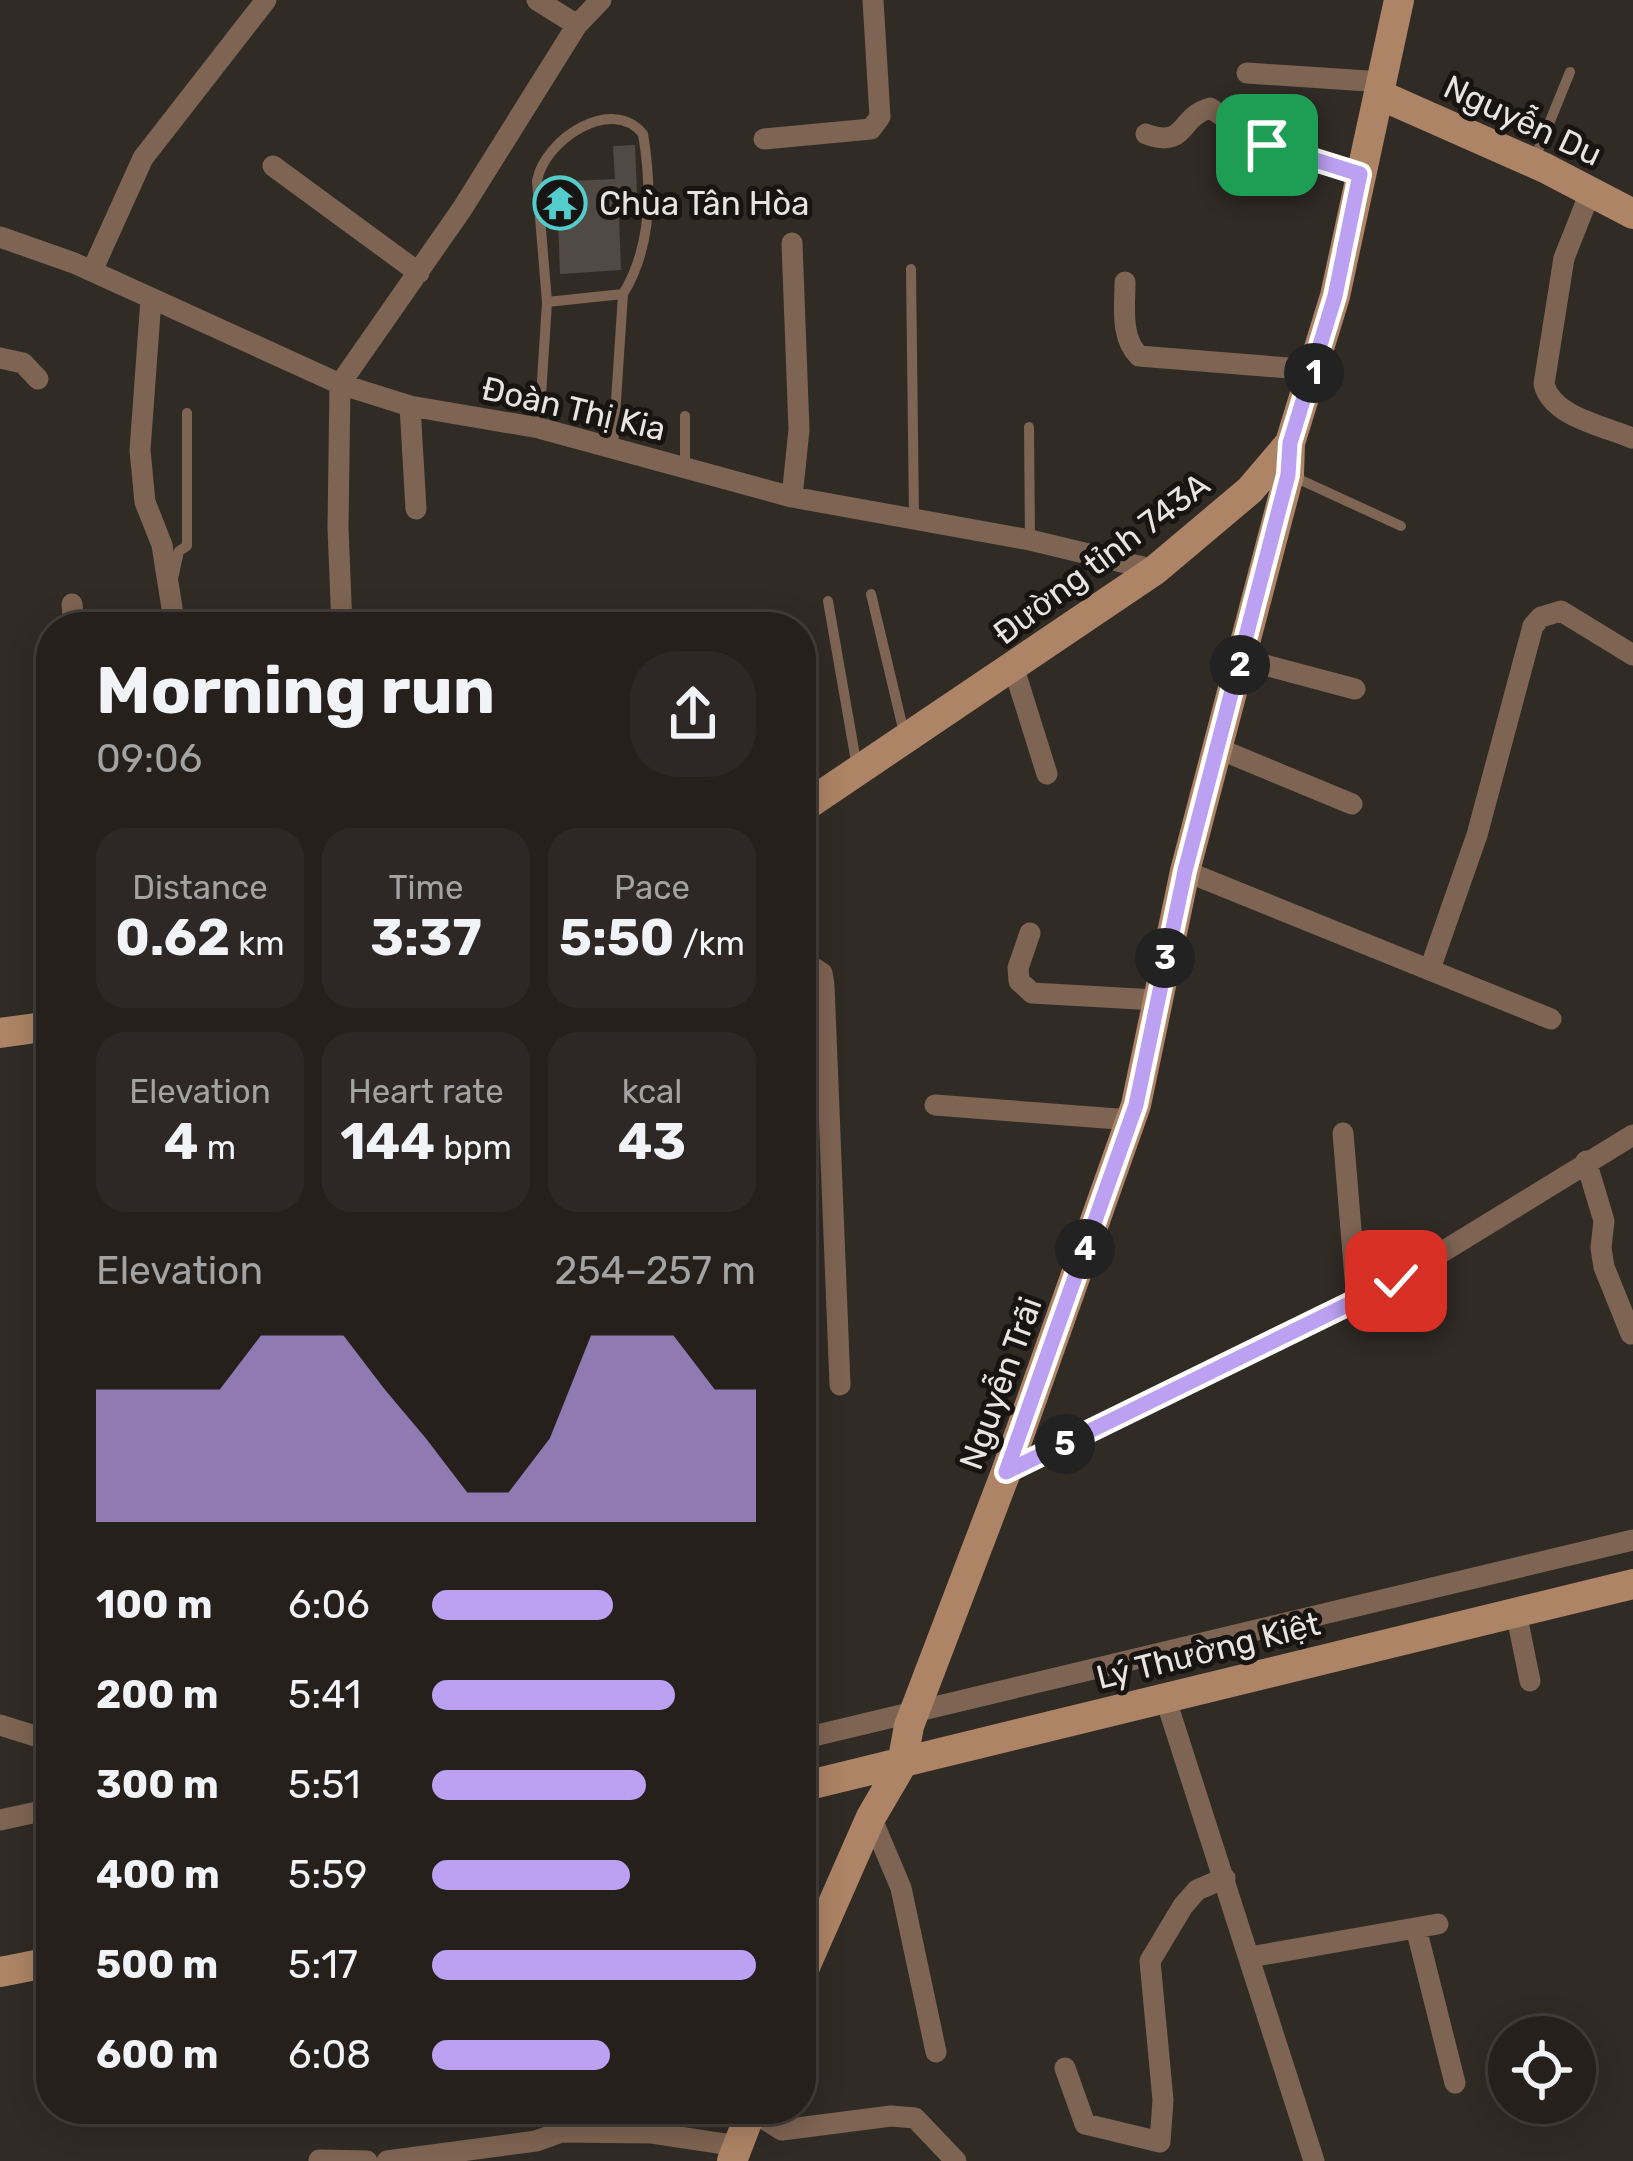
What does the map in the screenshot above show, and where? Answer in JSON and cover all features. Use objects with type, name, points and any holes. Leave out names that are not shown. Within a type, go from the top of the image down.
[{"type":"main road","name":"Đường tỉnh 743A","points":[[816,799],[1155,570],[1236,503],[1290,443],[1315,370],[1399,0]]},
{"type":"main road","name":"Nguyễn Du","points":[[1382,88],[1633,214]]},
{"type":"main road","name":"Nguyễn Trãi","points":[[816,1942],[871,1817],[902,1764],[915,1711],[1131,1120],[1185,871],[1288,475],[1290,443]]},
{"type":"main road","points":[[0,1033],[36,1028]]},
{"type":"main road","name":"Lý Thường Kiệt","points":[[816,1784],[1633,1583]]},
{"type":"main road","points":[[0,1972],[36,1965]]},
{"type":"main road","points":[[735,2154],[746,2124]]},
{"type":"street","points":[[92,272],[143,158],[266,0]]},
{"type":"street","points":[[537,0],[577,25]]},
{"type":"street","points":[[341,612],[340,384],[419,273],[577,25],[601,0]]},
{"type":"street","points":[[764,139],[871,129],[880,117],[873,0]]},
{"type":"street","name":"Nguyễn Du","points":[[1247,74],[1382,88]]},
{"type":"street","points":[[1146,134],[1163,141],[1175,138],[1202,110],[1210,108],[1267,145],[1360,174]]},
{"type":"street","points":[[273,166],[419,273]]},
{"type":"street","points":[[1591,190],[1564,258],[1544,384],[1547,396],[1560,408],[1632,437]]},
{"type":"street","name":"Đoàn Thị Kia","points":[[0,237],[92,272],[340,384],[410,406],[539,428],[792,497],[1030,540],[1155,570]]},
{"type":"street","points":[[792,243],[799,430],[792,497]]},
{"type":"street","points":[[1125,282],[1126,334],[1139,356],[1315,370]]},
{"type":"street","points":[[151,299],[140,450],[145,502],[162,545],[174,612]]},
{"type":"street","points":[[0,358],[23,362],[38,379]]},
{"type":"street","points":[[410,406],[416,509]]},
{"type":"street","points":[[1430,969],[1477,835],[1533,626],[1541,616],[1561,611],[1633,655]]},
{"type":"street","points":[[1242,659],[1354,689]]},
{"type":"street","points":[[1014,669],[1047,774]]},
{"type":"street","points":[[1219,749],[1352,804]]},
{"type":"street","points":[[1185,871],[1551,1019]]},
{"type":"street","points":[[1030,933],[1018,968],[1019,981],[1032,993],[1156,1000]]},
{"type":"street","points":[[816,969],[824,985],[840,1385]]},
{"type":"street","points":[[935,1105],[1131,1120]]},
{"type":"street","points":[[1343,1133],[1357,1302]]},
{"type":"street","points":[[1006,1472],[1357,1302],[1633,1135]]},
{"type":"street","points":[[1586,1161],[1604,1221],[1600,1248],[1604,1268],[1631,1334]]},
{"type":"street","points":[[816,1735],[1633,1540]]},
{"type":"street","points":[[1516,1612],[1530,1681]]},
{"type":"street","points":[[1165,1697],[1314,2161]]},
{"type":"street","points":[[0,1725],[36,1736]]},
{"type":"street","points":[[0,1820],[36,1812]]},
{"type":"street","points":[[871,1817],[901,1888],[936,2052]]},
{"type":"street","points":[[1065,2068],[1084,2124],[1160,2142],[1163,2100],[1150,1961],[1197,1890],[1225,1878]]},
{"type":"street","points":[[1250,1958],[1427,1926],[1455,2083]]},
{"type":"street","points":[[772,2124],[782,2131],[891,2116],[915,2119],[956,2161]]},
{"type":"street","points":[[387,2161],[515,2144],[561,2132],[652,2133],[735,2154]]},
{"type":"street","points":[[319,2160],[368,2161]]},
{"type":"lane","points":[[1532,163],[1570,72]]},
{"type":"lane","points":[[539,428],[547,302],[539,167],[582,125],[632,123],[643,134],[646,148],[647,228],[636,273],[623,294],[613,447]]},
{"type":"lane","points":[[911,269],[914,518]]},
{"type":"lane","points":[[547,302],[623,294]]},
{"type":"lane","points":[[172,588],[178,551],[187,546],[189,523],[187,413]]},
{"type":"lane","points":[[685,416],[685,469]]},
{"type":"lane","points":[[1029,427],[1030,540]]},
{"type":"lane","points":[[1288,475],[1401,526]]},
{"type":"lane","points":[[871,594],[905,740]]},
{"type":"lane","points":[[828,602],[858,771]]},
{"type":"building","points":[[635,145],[638,215],[619,216],[621,270],[560,274],[558,220],[550,221],[547,182],[615,179],[613,146]]},
{"type":"place","name":"Chùa Tân Hòa","points":[[560,203]]},
{"type":"route","points":[[1267,145],[1360,174],[1335,296],[1290,443],[1288,475],[1185,871],[1136,1105],[1006,1472],[1396,1281]]}]
